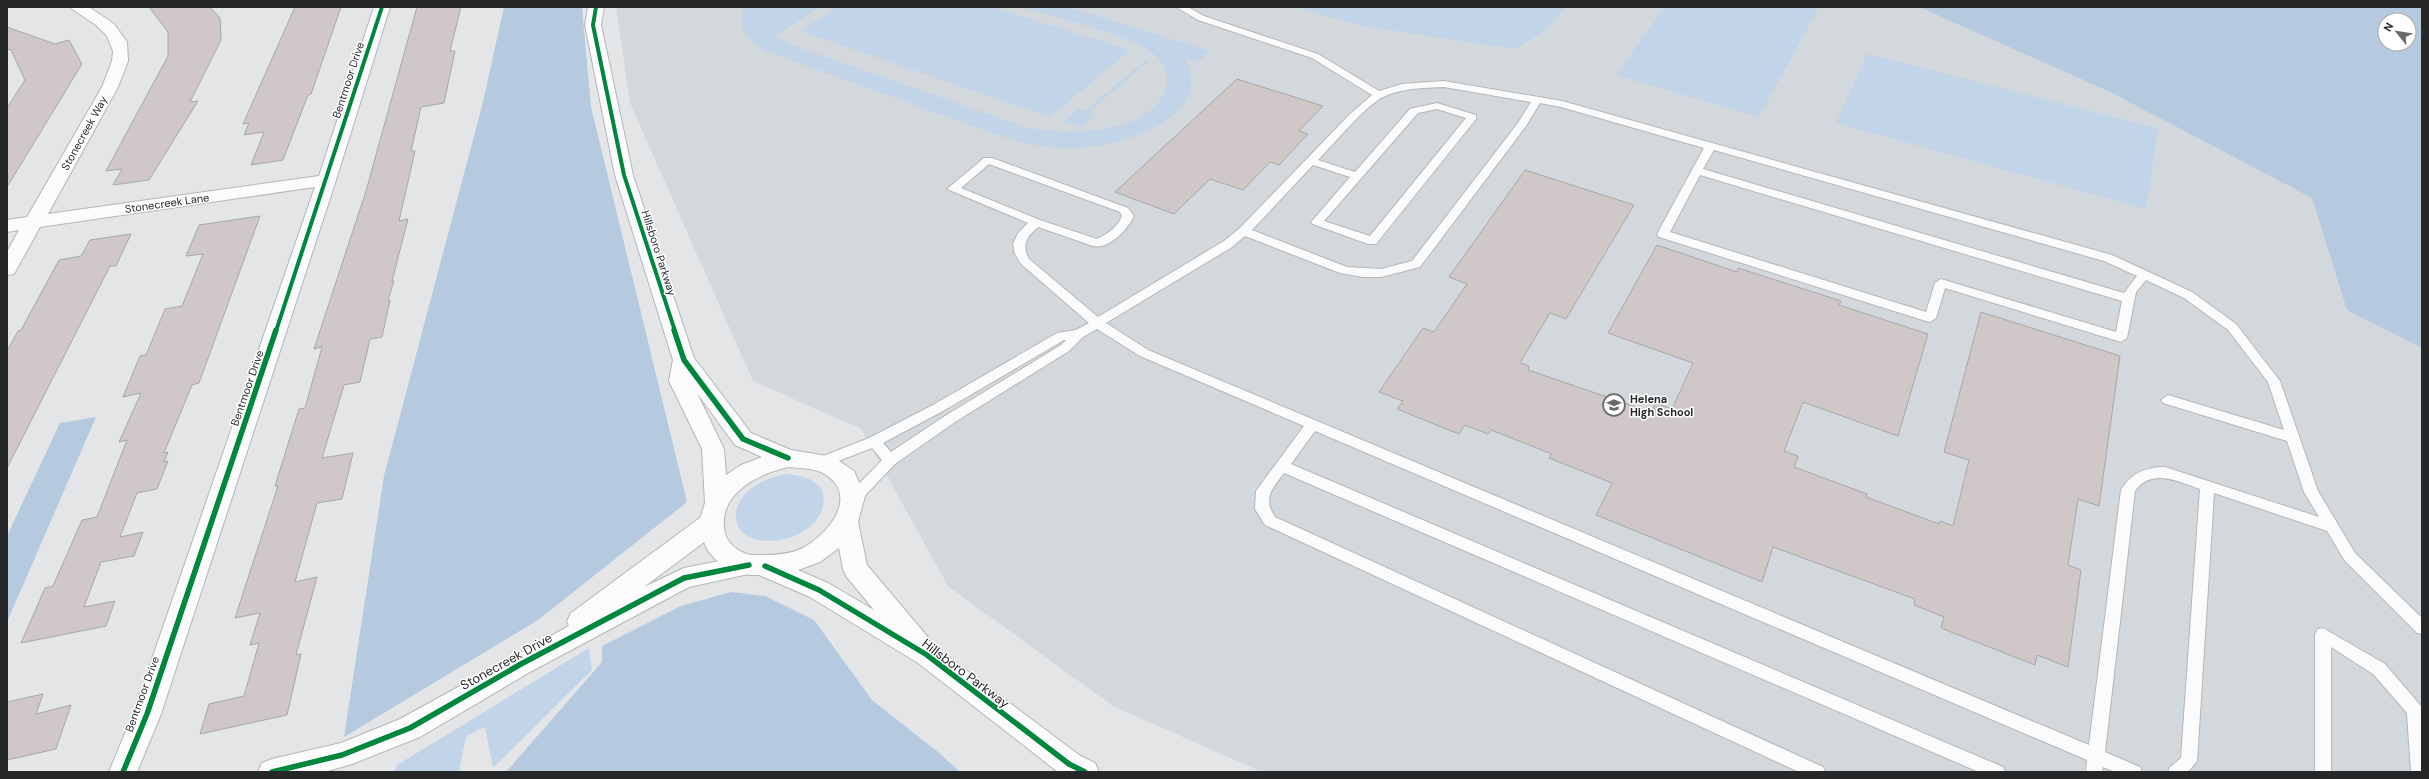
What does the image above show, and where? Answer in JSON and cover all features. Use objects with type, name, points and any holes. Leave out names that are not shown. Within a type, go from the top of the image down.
[{"type":"street","name":"Stonecreek Way","points":[[7,268],[110,87],[120,60],[120,43],[109,26],[77,7]]},
{"type":"street","name":"Bentmoor Drive","points":[[123,772],[147,714],[327,180],[382,7]]},
{"type":"street","name":"Hillsboro Parkway","points":[[596,7],[594,25],[624,174],[684,360],[743,439],[788,458]]},
{"type":"street","name":"Stonecreek Lane","points":[[7,226],[327,180]]},
{"type":"street","name":"Hillsboro Parkway","points":[[684,360],[680,381],[712,449],[713,513]]},
{"type":"street","points":[[788,458],[806,458],[824,462],[839,470],[850,483],[854,498],[853,511],[847,524],[833,541],[813,554],[790,563],[757,566],[733,559],[720,550],[712,538],[713,513],[728,486],[745,473],[766,463],[788,458]]},
{"type":"street","name":"Stonecreek Drive","points":[[521,664],[713,513]]},
{"type":"street","name":"Hillsboro Parkway","points":[[847,524],[855,569],[927,655]]},
{"type":"street","name":"Hillsboro Parkway","points":[[757,566],[817,589],[927,655],[1069,764],[1085,772]]},
{"type":"street","name":"Stonecreek Drive","points":[[272,772],[342,756],[410,728],[521,664],[684,578],[757,566]]},
{"type":"lane","points":[[1181,7],[1201,18],[1315,56],[1378,94]]},
{"type":"lane","points":[[854,498],[890,460],[950,419],[1064,348],[1079,334],[1098,324],[1228,244],[1244,231],[1378,94],[1402,87],[1444,84],[1562,104],[1710,147],[2108,258],[2188,295],[2232,327],[2274,381],[2311,492],[2350,557],[2422,628]]},
{"type":"lane","points":[[1244,231],[1344,270],[1377,275],[1393,272],[1416,264],[1522,124],[1538,99]]},
{"type":"lane","points":[[1437,106],[1472,117],[1372,241],[1317,222],[1357,176],[1414,111],[1437,106]]},
{"type":"lane","points":[[1710,147],[1663,234],[1930,318],[1941,282],[2121,338],[2130,291],[2145,274]]},
{"type":"lane","points":[[988,160],[1124,210],[1128,216],[1127,221],[1106,240],[1097,243],[1036,222],[953,190],[988,160]]},
{"type":"lane","points":[[1311,161],[1357,176]]},
{"type":"lane","points":[[1698,171],[2129,299]]},
{"type":"lane","points":[[1036,222],[1022,234],[1018,242],[1018,252],[1025,261],[1098,324],[1144,353],[2134,772]]},
{"type":"lane","points":[[824,462],[874,442],[938,408],[1061,336],[1079,334]]},
{"type":"lane","points":[[2168,400],[2293,438]]},
{"type":"lane","points":[[1313,424],[1263,491],[1262,509],[1270,521],[1817,772]]},
{"type":"lane","points":[[874,442],[890,460]]},
{"type":"lane","points":[[1282,466],[1997,772]]},
{"type":"lane","points":[[2094,772],[2128,490],[2135,480],[2148,472],[2165,472],[2332,527]]},
{"type":"lane","points":[[2176,772],[2189,761],[2207,486]]},
{"type":"lane","points":[[2323,772],[2323,634],[2379,669],[2415,711],[2419,772]]},
{"type":"shaded area","points":[[504,7],[582,7],[591,107],[687,502],[538,620],[344,737],[384,476],[483,102]]},
{"type":"shaded area","name":"Helena High School","points":[[616,7],[1919,7],[2110,92],[2312,198],[2347,309],[2422,348],[2422,772],[1262,772],[1113,706],[948,586],[861,429],[753,381],[630,103]]},
{"type":"shaded area","points":[[745,7],[820,7],[775,36],[792,45],[1022,126],[1058,131],[1103,129],[1124,124],[1143,116],[1157,104],[1166,88],[1166,70],[1162,62],[1155,55],[1145,48],[1130,41],[1093,28],[1022,7],[1068,7],[1210,51],[1198,62],[1185,58],[1191,79],[1188,97],[1176,112],[1160,125],[1140,134],[1097,146],[1079,148],[1051,147],[1033,145],[1006,138],[763,50],[752,42],[742,26],[741,20]]},
{"type":"shaded area","points":[[838,7],[992,7],[1130,50],[1050,117],[800,31]]},
{"type":"shaded area","points":[[1295,7],[1566,7],[1546,30],[1515,49],[1362,26]]},
{"type":"shaded area","points":[[1665,7],[1819,7],[1759,117],[1616,75]]},
{"type":"shaded area","points":[[1919,7],[2422,7],[2422,348],[2347,310],[2312,198],[2110,92]]},
{"type":"shaded area","points":[[1867,54],[2158,128],[2146,209],[1836,123]]},
{"type":"shaded area","points":[[1147,59],[1150,60],[1089,112],[1095,114],[1080,128],[1063,122],[1079,109],[1085,111]]},
{"type":"shaded area","points":[[96,417],[7,622],[7,536],[60,423]]},
{"type":"shaded area","points":[[785,474],[803,477],[817,484],[821,489],[824,496],[818,518],[808,528],[792,537],[769,541],[752,538],[741,530],[736,519],[738,506],[746,493],[762,482]]},
{"type":"shaded area","points":[[731,592],[765,596],[814,620],[872,700],[938,752],[960,772],[506,772],[602,662],[602,646],[681,606]]},
{"type":"shaded area","points":[[589,648],[592,670],[493,768],[485,727],[466,736],[459,772],[394,772],[397,765]]},
{"type":"building","points":[[149,7],[210,7],[220,18],[221,40],[190,102],[198,101],[149,180],[113,185],[122,169],[106,171],[168,56],[168,32]]},
{"type":"building","points":[[295,7],[341,7],[311,94],[308,95],[283,160],[251,165],[264,132],[244,135],[249,123],[243,124]]},
{"type":"building","points":[[417,7],[461,7],[450,51],[455,51],[444,103],[421,107],[411,151],[415,151],[399,221],[408,219],[392,281],[394,281],[388,300],[390,300],[382,337],[370,339],[360,382],[344,385],[322,458],[353,453],[342,499],[317,503],[295,582],[317,577],[296,655],[301,654],[287,715],[200,734],[209,704],[244,696],[259,643],[250,645],[260,613],[235,618],[278,486],[275,486],[299,409],[305,408],[322,347],[314,349],[366,191]]},
{"type":"building","points":[[7,27],[55,44],[69,40],[82,64],[7,187],[7,108],[25,80],[11,50],[7,49]]},
{"type":"building","points":[[1237,79],[1323,106],[1299,131],[1308,134],[1279,165],[1270,162],[1243,190],[1210,179],[1174,214],[1115,192]]},
{"type":"building","points":[[1525,170],[1634,205],[1566,319],[1550,313],[1520,363],[1529,366],[1528,370],[1651,412],[1656,403],[1672,409],[1693,363],[1608,333],[1657,245],[1737,272],[1738,268],[1841,301],[1839,305],[1928,334],[1898,436],[1803,402],[1784,451],[1798,456],[1794,467],[1867,494],[1866,497],[1939,524],[1940,521],[1953,526],[1969,460],[1944,452],[1981,312],[2120,356],[2099,506],[2078,499],[2068,565],[2081,570],[2068,667],[2037,655],[2035,665],[1941,628],[1944,617],[1914,605],[1915,599],[1773,547],[1762,582],[1596,515],[1612,483],[1549,458],[1552,454],[1491,430],[1488,434],[1465,425],[1459,434],[1397,409],[1403,401],[1379,392],[1423,328],[1434,332],[1467,284],[1449,277]]},
{"type":"building","points":[[260,216],[199,383],[192,385],[164,453],[168,452],[164,462],[168,461],[157,489],[137,493],[120,537],[143,532],[134,556],[101,562],[84,607],[115,601],[106,626],[21,643],[45,588],[53,586],[82,520],[97,517],[127,440],[119,442],[141,393],[123,397],[140,356],[146,355],[165,309],[182,306],[203,254],[186,256],[199,225]]},
{"type":"building","points":[[131,234],[116,266],[110,266],[7,468],[7,351],[18,331],[21,330],[59,260],[81,256],[90,240]]},
{"type":"building","points":[[43,694],[36,714],[71,705],[56,749],[7,760],[7,702]]},
{"type":"cycle path","points":[[123,772],[147,714],[322,194],[382,7]]},
{"type":"cycle path","points":[[596,7],[593,25],[624,175],[684,360],[743,439],[788,458]]},
{"type":"cycle path","points":[[272,772],[342,755],[410,728],[521,664],[684,578],[749,565]]},
{"type":"cycle path","points":[[765,566],[819,590],[927,655],[1069,764],[1085,772]]},
{"type":"place","name":"Helena High School","points":[[1614,405]]}]
